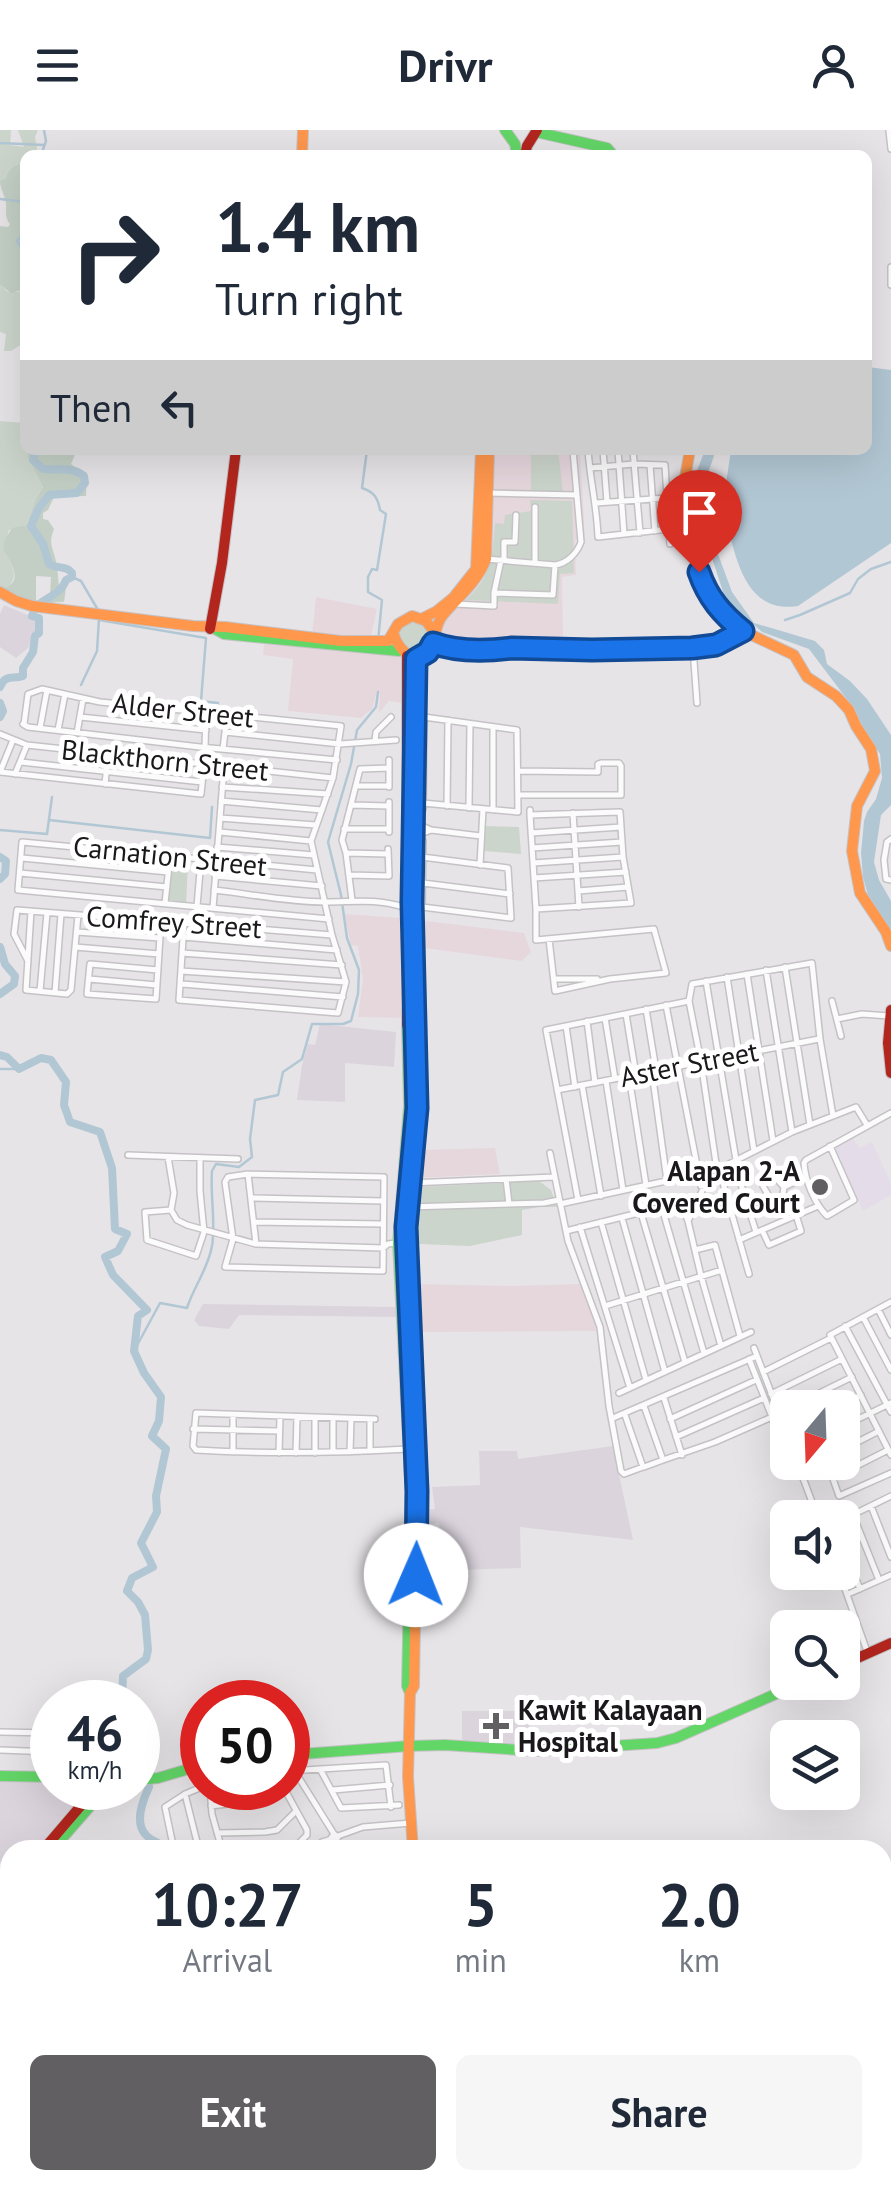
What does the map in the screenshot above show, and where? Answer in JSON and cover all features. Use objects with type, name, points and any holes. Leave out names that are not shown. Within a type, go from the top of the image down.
[{"type":"main road","points":[[508,134],[524,140],[536,133],[602,150]]},
{"type":"main road","points":[[210,628],[235,455]]},
{"type":"main road","points":[[0,592],[32,606],[210,628],[385,642],[402,620],[435,614],[472,578],[476,569],[485,455]]},
{"type":"main road","points":[[409,655],[428,652],[436,623],[477,580],[486,559],[485,455]]},
{"type":"main road","points":[[689,455],[684,483],[699,572],[720,612],[743,631],[794,654],[807,678],[836,696],[849,710],[871,749],[875,771],[857,806],[852,850],[860,894],[891,946]]},
{"type":"main road","points":[[423,618],[430,624],[433,637],[444,647],[494,650],[692,648],[716,645],[743,631]]},
{"type":"main road","points":[[210,628],[224,634],[391,649],[416,659],[413,822],[418,839],[412,902],[412,1059],[402,1247],[417,1538],[414,1686],[410,1693]]},
{"type":"main road","points":[[394,634],[394,641],[409,655]]},
{"type":"main road","points":[[402,1247],[417,1108],[406,902],[403,741],[409,655]]},
{"type":"main road","points":[[890,1013],[891,1073]]},
{"type":"main road","points":[[408,1380],[407,1686],[413,1840]]},
{"type":"main road","points":[[860,1657],[891,1643]]},
{"type":"main road","points":[[310,1753],[408,1746],[536,1750],[657,1744],[770,1697]]},
{"type":"main road","points":[[0,1776],[30,1777]]},
{"type":"main road","points":[[52,1840],[77,1810]]},
{"type":"main road","points":[[61,1840],[87,1810]]},
{"type":"street","points":[[889,130],[891,148]]},
{"type":"street","points":[[891,267],[891,284]]},
{"type":"street","points":[[486,559],[556,565],[566,562],[579,548],[573,455]]},
{"type":"street","points":[[589,455],[598,537],[670,529]]},
{"type":"street","points":[[603,455],[607,502]]},
{"type":"street","points":[[618,455],[624,534]]},
{"type":"street","points":[[633,455],[640,532]]},
{"type":"street","points":[[650,464],[655,531]]},
{"type":"street","points":[[590,468],[665,465],[670,544]]},
{"type":"street","points":[[666,484],[684,483]]},
{"type":"street","points":[[488,492],[577,495]]},
{"type":"street","points":[[596,503],[667,498]]},
{"type":"street","points":[[535,507],[535,562]]},
{"type":"street","points":[[455,604],[494,606],[504,542],[515,542],[516,515]]},
{"type":"street","points":[[494,593],[553,598],[556,565]]},
{"type":"street","points":[[692,648],[696,704]]},
{"type":"street","points":[[47,690],[40,728],[337,760]]},
{"type":"street","name":"Alder Street","points":[[40,728],[22,724],[28,694],[47,690],[83,699],[341,726],[341,744]]},
{"type":"street","points":[[58,731],[65,694]]},
{"type":"street","points":[[78,733],[83,699]]},
{"type":"street","points":[[204,748],[206,712]]},
{"type":"street","points":[[224,749],[227,715]]},
{"type":"street","points":[[375,741],[376,732],[390,717]]},
{"type":"street","points":[[424,717],[448,720],[517,730],[518,812],[423,806],[424,717]]},
{"type":"street","points":[[80,718],[206,730]]},
{"type":"street","points":[[447,806],[448,720]]},
{"type":"street","points":[[469,808],[470,724]]},
{"type":"street","points":[[493,727],[493,810]]},
{"type":"street","points":[[225,732],[341,744],[403,741]]},
{"type":"street","name":"Blackthorn Street","points":[[0,734],[27,745],[333,778]]},
{"type":"street","points":[[14,740],[0,772],[201,794],[204,765]]},
{"type":"street","points":[[184,923],[179,1000],[338,1013],[346,982],[312,840],[341,744]]},
{"type":"street","points":[[15,774],[27,745]]},
{"type":"street","points":[[105,784],[108,755]]},
{"type":"street","points":[[21,762],[202,782]]},
{"type":"street","points":[[518,770],[598,772],[600,763],[620,764],[621,795],[518,795]]},
{"type":"street","points":[[352,900],[342,840],[360,769],[389,764],[389,787],[358,786]]},
{"type":"street","points":[[212,908],[224,767]]},
{"type":"street","points":[[222,787],[328,794]]},
{"type":"street","points":[[221,801],[322,810]]},
{"type":"street","points":[[344,829],[389,830],[389,804],[351,805]]},
{"type":"street","points":[[480,865],[483,809]]},
{"type":"street","points":[[536,910],[631,903],[620,812],[530,813],[536,940],[654,929],[669,973],[555,992],[549,939]]},
{"type":"street","points":[[573,813],[580,906]]},
{"type":"street","points":[[220,818],[317,825]]},
{"type":"street","points":[[413,822],[430,830],[482,836]]},
{"type":"street","points":[[532,833],[621,827]]},
{"type":"street","points":[[422,858],[508,868],[511,918],[422,907],[418,839],[430,830]]},
{"type":"street","points":[[219,832],[312,840]]},
{"type":"street","points":[[889,880],[890,839]]},
{"type":"street","name":"Carnation Street","points":[[21,858],[22,842],[318,870]]},
{"type":"street","points":[[532,848],[622,842]]},
{"type":"street","points":[[218,847],[314,855]]},
{"type":"street","points":[[346,853],[388,851],[389,876],[348,876]]},
{"type":"street","points":[[165,904],[170,856]]},
{"type":"street","points":[[533,863],[623,857]]},
{"type":"street","points":[[168,872],[21,858],[18,890],[329,919]]},
{"type":"street","points":[[197,906],[201,859]]},
{"type":"street","points":[[534,878],[626,872]]},
{"type":"street","points":[[19,873],[167,887]]},
{"type":"street","points":[[215,876],[322,886]]},
{"type":"street","points":[[422,883],[510,894]]},
{"type":"street","points":[[578,892],[628,887]]},
{"type":"street","points":[[214,890],[326,902],[406,902]]},
{"type":"street","name":"Comfrey Street","points":[[28,960],[14,934],[17,910],[332,934]]},
{"type":"street","points":[[31,912],[26,990],[55,993],[70,992],[78,915]]},
{"type":"street","points":[[40,991],[47,913]]},
{"type":"street","points":[[55,993],[61,914]]},
{"type":"street","points":[[158,970],[90,964],[87,994],[156,999],[158,970],[161,922]]},
{"type":"street","points":[[76,932],[160,938]]},
{"type":"street","points":[[184,938],[337,950]]},
{"type":"street","points":[[75,947],[159,954]]},
{"type":"street","points":[[182,954],[342,965]]},
{"type":"street","points":[[717,1170],[689,1000],[692,984],[812,962],[833,1116]]},
{"type":"street","points":[[786,967],[810,1125]]},
{"type":"street","points":[[181,970],[346,982]]},
{"type":"street","points":[[766,970],[792,1132]]},
{"type":"street","points":[[747,974],[773,1142]]},
{"type":"street","points":[[727,977],[754,1150]]},
{"type":"street","points":[[88,979],[157,985]]},
{"type":"street","points":[[554,979],[610,980]]},
{"type":"street","points":[[706,981],[736,1160]]},
{"type":"street","points":[[180,984],[343,997]]},
{"type":"street","points":[[578,1200],[546,1030],[689,1000]]},
{"type":"street","points":[[832,1001],[840,1036]]},
{"type":"street","points":[[666,1005],[700,1192],[688,1221]]},
{"type":"street","points":[[646,1009],[667,1181]]},
{"type":"street","points":[[626,1013],[646,1186]]},
{"type":"street","points":[[836,1019],[890,1013]]},
{"type":"street","points":[[605,1018],[614,1079]]},
{"type":"street","points":[[587,1022],[595,1083]]},
{"type":"street","points":[[566,1026],[601,1196]]},
{"type":"street","name":"Aster Street","points":[[557,1090],[820,1039]]},
{"type":"street","points":[[606,1081],[623,1190]]},
{"type":"street","points":[[408,1207],[544,1203],[601,1196],[717,1170],[792,1132],[857,1107],[867,1125]]},
{"type":"street","points":[[830,1146],[854,1200],[827,1216],[818,1206],[804,1163],[830,1146],[891,1113]]},
{"type":"street","points":[[550,1153],[566,1232],[600,1327],[621,1472],[682,1455],[770,1416]]},
{"type":"street","points":[[128,1155],[238,1159]]},
{"type":"street","points":[[168,1157],[174,1193],[170,1210]]},
{"type":"street","points":[[170,1210],[145,1212],[147,1240],[196,1256],[206,1232],[200,1158]]},
{"type":"street","points":[[248,1174],[256,1244]]},
{"type":"street","points":[[248,1174],[384,1177],[383,1271],[225,1267],[229,1238],[226,1179],[248,1174]]},
{"type":"street","points":[[784,1187],[806,1176]]},
{"type":"street","points":[[410,1183],[554,1177]]},
{"type":"street","points":[[784,1187],[775,1177],[763,1182],[770,1198],[778,1200],[787,1218]]},
{"type":"street","points":[[749,1274],[723,1182],[740,1178],[768,1245],[802,1231],[796,1215]]},
{"type":"street","points":[[506,1179],[509,1204]]},
{"type":"street","points":[[778,1200],[784,1187]]},
{"type":"street","points":[[566,1232],[642,1214],[700,1192]]},
{"type":"street","points":[[251,1198],[384,1201]]},
{"type":"street","points":[[681,1202],[720,1346]]},
{"type":"street","points":[[739,1240],[818,1206]]},
{"type":"street","points":[[662,1208],[704,1353]]},
{"type":"street","points":[[170,1210],[179,1222],[256,1244],[402,1247]]},
{"type":"street","points":[[642,1214],[685,1362]]},
{"type":"street","points":[[622,1218],[665,1372]]},
{"type":"street","points":[[254,1222],[382,1224]]},
{"type":"street","points":[[601,1222],[646,1380]]},
{"type":"street","points":[[580,1227],[630,1388]]},
{"type":"street","points":[[695,1250],[715,1245],[740,1336]]},
{"type":"street","points":[[605,1306],[722,1270]]},
{"type":"street","points":[[763,1372],[891,1302]]},
{"type":"street","points":[[878,1309],[891,1334]]},
{"type":"street","points":[[863,1317],[891,1370]]},
{"type":"street","points":[[846,1326],[890,1406],[860,1418]]},
{"type":"street","points":[[619,1393],[750,1332]]},
{"type":"street","points":[[831,1335],[890,1452],[860,1466]]},
{"type":"street","points":[[754,1348],[770,1391]]},
{"type":"street","points":[[613,1418],[757,1356]]},
{"type":"street","points":[[749,1359],[770,1407]]},
{"type":"street","points":[[779,1390],[842,1359]]},
{"type":"street","points":[[825,1390],[852,1377]]},
{"type":"street","points":[[670,1418],[756,1380]]},
{"type":"street","points":[[664,1398],[682,1455]]},
{"type":"street","points":[[676,1438],[764,1398]]},
{"type":"street","points":[[644,1406],[663,1460]]},
{"type":"street","points":[[370,1451],[373,1419],[196,1413],[193,1429],[196,1450],[315,1453],[370,1451],[408,1448]]},
{"type":"street","points":[[233,1415],[233,1452]]},
{"type":"street","points":[[625,1415],[643,1467]]},
{"type":"street","points":[[279,1453],[280,1416]]},
{"type":"street","points":[[296,1453],[297,1417]]},
{"type":"street","points":[[315,1418],[315,1453]]},
{"type":"street","points":[[333,1418],[333,1452]]},
{"type":"street","points":[[350,1452],[351,1419]]},
{"type":"street","points":[[193,1429],[279,1431]]},
{"type":"street","points":[[860,1441],[879,1431]]},
{"type":"street","points":[[834,1480],[839,1496],[891,1473]]},
{"type":"street","points":[[860,1511],[890,1498]]},
{"type":"street","points":[[871,1506],[891,1557]]},
{"type":"street","points":[[860,1532],[879,1580]]},
{"type":"street","points":[[860,1589],[891,1574]]},
{"type":"street","points":[[845,1590],[868,1654]]},
{"type":"street","points":[[847,1595],[858,1590]]},
{"type":"street","points":[[0,1732],[30,1733]]},
{"type":"street","points":[[0,1750],[30,1751]]},
{"type":"street","points":[[310,1770],[386,1765],[391,1807]]},
{"type":"street","points":[[320,1769],[341,1808],[399,1805]]},
{"type":"street","points":[[332,1790],[390,1785]]},
{"type":"street","points":[[172,1840],[165,1807],[180,1797]]},
{"type":"street","points":[[310,1800],[337,1840]]},
{"type":"street","points":[[189,1810],[196,1840]]},
{"type":"street","points":[[212,1810],[219,1840]]},
{"type":"street","points":[[217,1834],[277,1830],[296,1811],[307,1830],[301,1840]]},
{"type":"street","points":[[329,1840],[364,1827],[412,1826]]},
{"type":"shaded area","points":[[0,130],[11,130],[10,145],[24,147],[18,130],[38,130],[37,150],[20,150],[20,164],[0,180]]},
{"type":"shaded area","points":[[18,164],[20,290],[11,293],[0,285],[0,226],[10,224],[0,180]]},
{"type":"shaded area","points":[[0,285],[8,292],[20,291],[20,345],[4,351],[6,334],[0,332]]},
{"type":"shaded area","points":[[0,421],[20,423],[20,455],[28,455],[43,487],[27,525],[9,530],[3,550],[14,576],[9,586],[0,588]]},
{"type":"shaded area","points":[[75,455],[71,464],[87,476],[86,496],[54,497],[43,513],[43,519],[54,529],[52,546],[59,587],[66,588],[64,602],[37,605],[42,598],[50,597],[51,577],[36,576],[36,602],[20,600],[3,590],[15,574],[3,550],[5,539],[12,528],[27,525],[43,487],[28,458]]},
{"type":"shaded area","points":[[491,455],[580,455],[585,540],[575,540],[576,575],[562,577],[563,636],[557,637],[557,647],[444,642],[439,627],[481,583],[490,556]]},
{"type":"shaded area","points":[[531,455],[559,455],[563,492],[531,491]]},
{"type":"shaded area","points":[[530,500],[572,501],[574,573],[560,574],[558,604],[466,600],[489,565],[495,523],[504,524],[505,515],[531,511]]},
{"type":"shaded area","points":[[316,597],[377,609],[370,640],[312,635]]},
{"type":"shaded area","points":[[4,605],[37,619],[28,648],[16,658],[0,647],[0,614]]},
{"type":"shaded area","points":[[413,620],[425,624],[429,636],[425,648],[413,652],[401,648],[397,636],[401,624]]},
{"type":"shaded area","points":[[264,644],[396,653],[405,660],[403,703],[389,701],[379,713],[377,691],[372,709],[361,718],[288,711],[293,659],[263,655]]},
{"type":"shaded area","points":[[485,826],[519,827],[521,854],[484,851]]},
{"type":"shaded area","points":[[170,861],[188,862],[186,905],[165,903]]},
{"type":"shaded area","points":[[344,914],[401,918],[405,1018],[358,1017],[363,979],[358,946],[351,945]]},
{"type":"shaded area","points":[[418,920],[524,933],[531,952],[522,961],[417,947]]},
{"type":"shaded area","points":[[320,1024],[396,1032],[394,1067],[345,1063],[345,1102],[297,1100],[308,1044],[315,1045]]},
{"type":"shaded area","points":[[851,1135],[859,1148],[872,1142],[891,1184],[891,1195],[863,1211],[834,1145]]},
{"type":"shaded area","points":[[495,1148],[500,1174],[415,1178],[418,1150]]},
{"type":"shaded area","points":[[539,1181],[551,1190],[557,1207],[522,1210],[522,1235],[470,1246],[418,1244],[418,1187]]},
{"type":"shaded area","points":[[412,1284],[581,1284],[597,1331],[414,1332]]},
{"type":"shaded area","points":[[203,1304],[397,1307],[396,1317],[239,1315],[229,1329],[199,1326],[194,1320]]},
{"type":"shaded area","points":[[613,1446],[633,1540],[520,1527],[521,1568],[424,1571],[423,1534],[440,1532],[439,1523],[426,1524],[425,1510],[435,1509],[432,1487],[480,1485],[479,1451],[517,1451],[518,1459]]},
{"type":"shaded area","name":"Kawit Kalayaan Hospital","points":[[462,1711],[528,1711],[532,1747],[462,1742]]},
{"type":"shaded area","points":[[0,1781],[30,1781],[30,1810],[69,1810],[43,1840],[0,1840]]},
{"type":"water","points":[[872,368],[891,370],[891,543],[798,606],[779,606],[764,601],[744,577],[723,503],[730,455],[872,455]]},
{"type":"water","points":[[703,455],[714,455],[706,479],[706,517],[732,592],[754,623],[815,641],[824,650],[827,664],[867,699],[891,735],[891,805],[881,815],[874,862],[891,901],[891,931],[868,895],[861,853],[864,821],[882,778],[880,754],[855,710],[809,649],[762,632],[725,598],[691,486]]},
{"type":"waterway","points":[[43,150],[44,130]]},
{"type":"waterway","points":[[0,143],[44,145]]},
{"type":"waterway","points":[[0,199],[20,201]]},
{"type":"waterway","points":[[20,238],[20,246]]},
{"type":"waterway","points":[[34,455],[33,460],[43,469],[74,471],[84,476],[85,483],[77,493],[49,495],[31,526],[43,544],[49,564],[72,573],[57,592],[37,606]]},
{"type":"waterway","points":[[366,455],[362,488],[375,496],[380,510],[386,514],[377,570],[372,569],[368,577],[368,592],[382,600],[378,641]]},
{"type":"waterway","points":[[785,620],[850,593],[858,579],[871,569],[891,562]]},
{"type":"waterway","points":[[72,577],[81,581],[98,610]]},
{"type":"waterway","points":[[0,687],[7,678],[23,676],[39,633],[39,618],[32,616],[35,609]]},
{"type":"waterway","points":[[81,685],[97,651],[99,618]]},
{"type":"waterway","points":[[99,620],[206,638],[201,701],[218,703]]},
{"type":"waterway","points":[[134,1351],[160,1303],[187,1308],[212,1246],[212,1171],[216,1164],[239,1167],[252,1157],[255,1100],[278,1095],[283,1072],[302,1059],[312,1024],[351,1021],[359,970],[347,938],[328,842],[357,730],[376,707],[378,692]]},
{"type":"waterway","points":[[0,703],[0,717]]},
{"type":"waterway","points":[[0,830],[47,834],[52,797]]},
{"type":"waterway","points":[[49,820],[210,838],[212,807]]},
{"type":"waterway","points":[[0,857],[6,861],[5,874],[0,879]]},
{"type":"waterway","points":[[0,947],[5,964],[15,976],[14,984],[0,994]]},
{"type":"waterway","points":[[0,1055],[19,1069],[41,1058],[51,1060],[66,1082],[64,1105],[70,1122],[100,1132],[112,1168],[115,1229],[127,1234],[118,1251],[105,1257],[113,1275],[147,1310],[138,1316],[134,1351],[161,1397],[159,1421],[152,1436],[166,1449],[156,1496],[157,1512],[141,1543],[153,1567],[132,1578],[127,1591],[145,1615],[148,1650],[146,1659],[123,1680]]},
{"type":"waterway","points":[[0,1069],[19,1069]]},
{"type":"waterway","points":[[141,1810],[143,1831],[153,1840]]},
{"type":"traffic: fast","points":[[505,130],[516,150]]},
{"type":"traffic: fast","points":[[536,132],[609,150]]},
{"type":"traffic: fast","points":[[215,629],[224,634],[399,651]]},
{"type":"traffic: fast","points":[[433,643],[494,650],[693,648],[715,645],[743,631]]},
{"type":"traffic: fast","points":[[408,1272],[406,1227],[417,1107],[411,901],[415,659],[419,656]]},
{"type":"traffic: fast","points":[[407,1025],[409,1106],[398,1243],[411,1495],[407,1686],[410,1693]]},
{"type":"traffic: fast","points":[[310,1753],[409,1746],[536,1751],[657,1743],[770,1697]]},
{"type":"traffic: fast","points":[[160,1777],[180,1772]]},
{"type":"traffic: fast","points":[[0,1776],[30,1777]]},
{"type":"traffic: fast","points":[[61,1840],[87,1810]]},
{"type":"traffic: slow","points":[[302,150],[303,130]]},
{"type":"traffic: slow","points":[[423,618],[453,598],[476,569],[481,455]]},
{"type":"traffic: slow","points":[[394,635],[406,653],[423,656],[432,644],[440,619],[482,568],[486,559],[489,455]]},
{"type":"traffic: slow","points":[[689,455],[684,483],[699,572],[711,598],[743,631],[794,655],[807,677],[849,710],[871,749],[875,771],[857,806],[852,851],[860,893],[891,946]]},
{"type":"traffic: slow","points":[[0,592],[32,606],[341,641],[388,641],[398,624],[412,616],[426,621],[434,632]]},
{"type":"traffic: slow","points":[[408,1272],[417,1491],[414,1686],[410,1693],[408,1777],[412,1840]]},
{"type":"traffic: jam","points":[[526,150],[537,130]]},
{"type":"traffic: jam","points":[[210,629],[235,455]]},
{"type":"traffic: jam","points":[[407,656],[407,1025]]},
{"type":"traffic: jam","points":[[891,1010],[891,1073]]},
{"type":"traffic: jam","points":[[860,1657],[891,1643]]},
{"type":"traffic: jam","points":[[52,1840],[77,1810]]},
{"type":"place","name":"Alapan 2-A Covered Court","points":[[820,1187]]},
{"type":"place","name":"Kawit Kalayaan Hospital","points":[[496,1726]]},
{"type":"route","points":[[416,1575],[417,1491],[406,1227],[417,1108],[412,902],[416,659],[428,652],[433,643],[494,650],[716,645],[743,631],[720,612],[699,572]]}]
